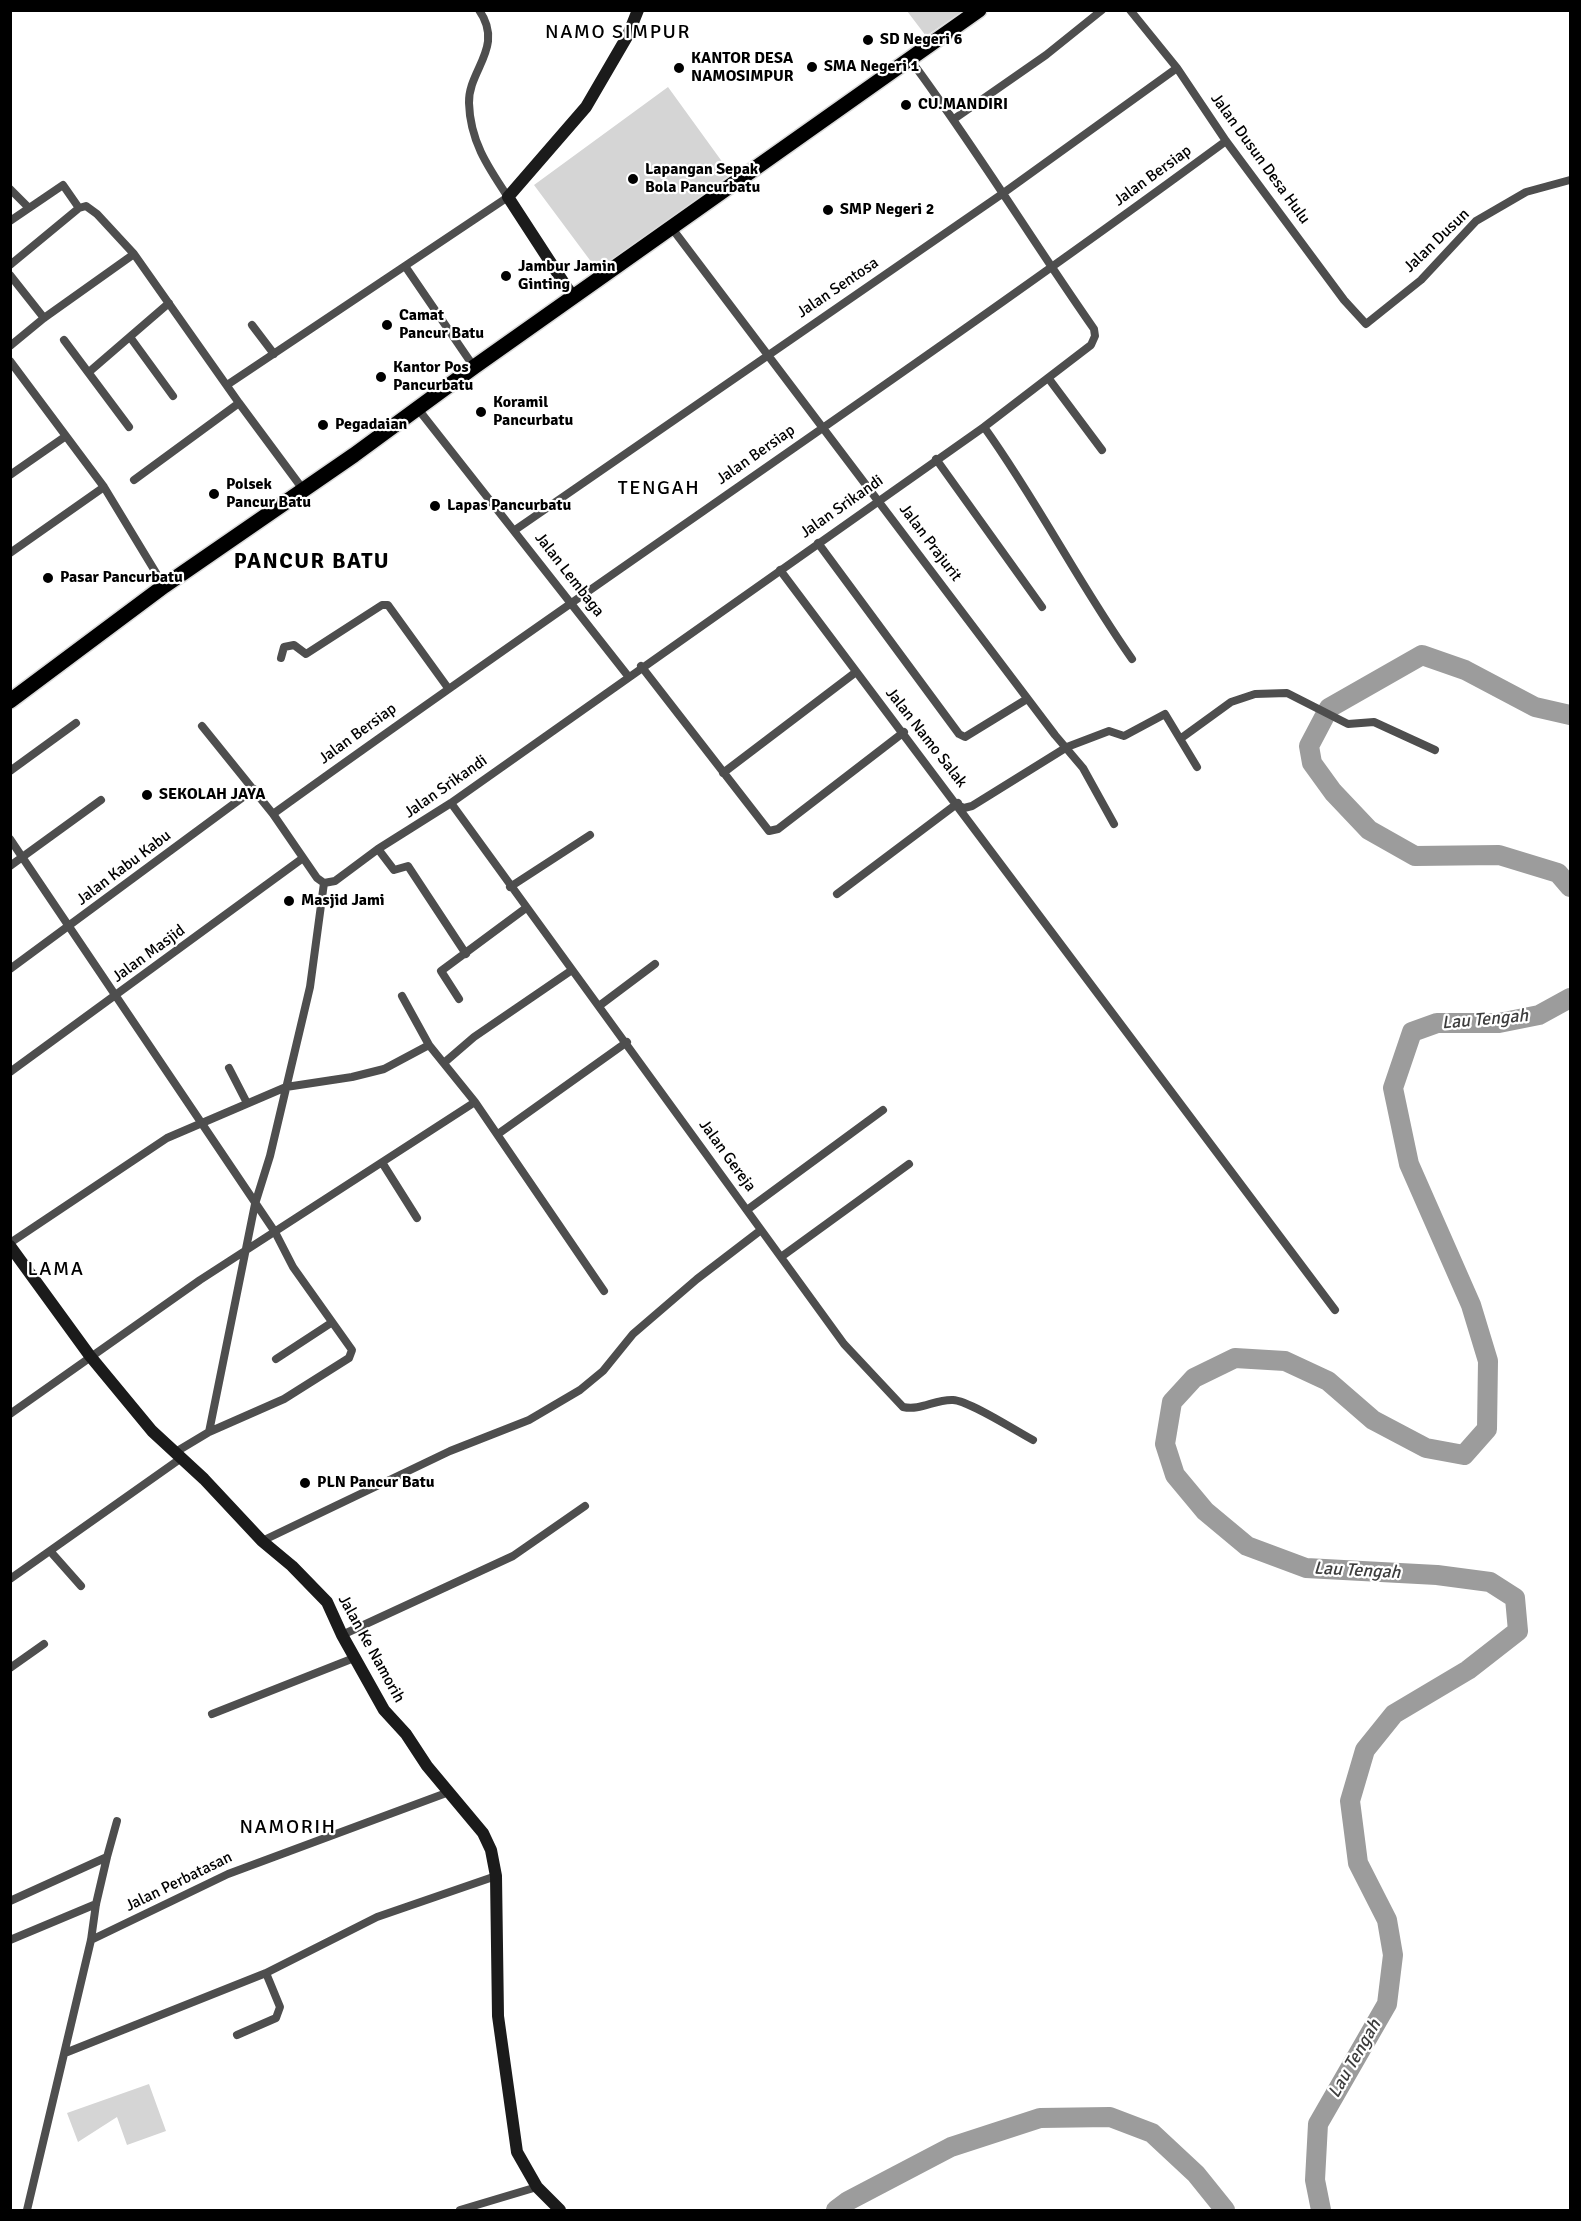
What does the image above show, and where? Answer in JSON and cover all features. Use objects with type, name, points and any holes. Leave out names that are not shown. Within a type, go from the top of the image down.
[{"type":"highway","points":[[10,701],[164,586],[418,409],[979,10]]},
{"type":"street","points":[[479,10],[485,19],[488,40],[485,57],[470,98],[473,129],[480,156],[573,297]]},
{"type":"street","points":[[227,385],[508,197],[586,107],[628,34],[638,10]]},
{"type":"street","points":[[954,119],[1046,55],[1102,10]]},
{"type":"street","name":"Jalan Dusun Desa Hulu","points":[[1130,10],[1178,69],[1226,141],[1344,300],[1366,324]]},
{"type":"street","name":"Jalan Srikandi","points":[[324,883],[335,881],[378,849],[451,803],[641,666],[984,427],[1084,351],[1095,336],[1094,329],[954,119],[909,58]]},
{"type":"street","name":"Jalan Sentosa","points":[[514,530],[1002,194],[1178,69]]},
{"type":"street","name":"Jalan Bersiap","points":[[273,814],[448,688],[822,426],[1052,269],[1226,141]]},
{"type":"street","name":"Jalan Dusun","points":[[1366,324],[1421,280],[1476,221],[1526,192],[1570,180]]},
{"type":"street","points":[[10,221],[63,184],[79,208]]},
{"type":"street","points":[[10,189],[29,208]]},
{"type":"street","points":[[10,265],[79,208],[86,206],[97,214],[134,254],[238,404],[302,488]]},
{"type":"street","name":"Jalan Prajurit","points":[[671,227],[1054,735],[1067,747],[1083,768],[1114,824]]},
{"type":"street","points":[[10,346],[44,318],[134,254]]},
{"type":"street","points":[[405,267],[474,367]]},
{"type":"street","points":[[10,275],[44,318]]},
{"type":"street","points":[[89,372],[169,303]]},
{"type":"street","points":[[252,325],[274,354]]},
{"type":"street","points":[[129,337],[173,396]]},
{"type":"street","points":[[64,340],[129,427]]},
{"type":"street","points":[[10,361],[104,487],[164,586]]},
{"type":"street","points":[[1049,379],[1102,450]]},
{"type":"street","points":[[134,480],[238,404]]},
{"type":"street","name":"Jalan Lembaga","points":[[418,409],[628,676]]},
{"type":"street","points":[[984,427],[1034,502],[1090,599],[1131,659]]},
{"type":"street","points":[[10,476],[66,436]]},
{"type":"street","points":[[936,459],[1042,607]]},
{"type":"street","points":[[10,553],[104,487]]},
{"type":"street","points":[[818,543],[959,734],[965,737],[1027,699]]},
{"type":"street","name":"Jalan Namo Salak","points":[[780,570],[958,803],[837,894]]},
{"type":"street","points":[[281,658],[284,647],[294,645],[306,654],[382,605],[388,605],[448,688]]},
{"type":"street","points":[[641,666],[770,831],[778,829],[903,732]]},
{"type":"street","points":[[723,773],[856,672]]},
{"type":"street","points":[[1180,739],[1241,698],[1255,694],[1287,693],[1348,724],[1374,722],[1435,750]]},
{"type":"street","points":[[958,803],[962,808],[972,806],[1067,747],[1109,731],[1124,736],[1165,714],[1197,767]]},
{"type":"street","points":[[10,771],[76,723]]},
{"type":"street","points":[[202,726],[273,814],[317,878],[324,883],[310,987],[270,1156],[255,1204],[209,1432]]},
{"type":"street","name":"Jalan Kabu Kabu","points":[[10,969],[254,789]]},
{"type":"street","points":[[10,866],[100,800]]},
{"type":"street","name":"Jalan Gereja","points":[[451,803],[510,887],[627,1042],[844,1344],[903,1407],[912,1409],[938,1401],[955,1400],[1033,1440]]},
{"type":"street","points":[[958,803],[1335,1310]]},
{"type":"street","points":[[510,887],[590,835]]},
{"type":"street","points":[[10,838],[275,1232],[292,1267],[351,1348],[349,1358],[284,1398],[209,1432],[10,1579]]},
{"type":"street","points":[[378,849],[394,870],[408,866],[466,954]]},
{"type":"street","name":"Jalan Masjid","points":[[10,1072],[303,858]]},
{"type":"street","points":[[459,999],[441,971],[526,908]]},
{"type":"street","points":[[599,1006],[655,964]]},
{"type":"street","points":[[445,1062],[474,1037],[572,970]]},
{"type":"street","points":[[402,996],[429,1045],[445,1062],[498,1134],[604,1291]]},
{"type":"street","points":[[498,1134],[627,1042]]},
{"type":"street","points":[[10,1245],[152,1146],[247,1102],[286,1087],[352,1077],[384,1069],[429,1045]]},
{"type":"street","points":[[229,1068],[247,1102]]},
{"type":"street","points":[[10,1413],[246,1250],[383,1164],[475,1102]]},
{"type":"street","points":[[747,1210],[883,1110]]},
{"type":"street","points":[[383,1164],[417,1218]]},
{"type":"street","points":[[781,1257],[909,1164]]},
{"type":"street","points":[[262,1541],[450,1451],[529,1420],[580,1390],[603,1371],[633,1334],[697,1279],[761,1230]]},
{"type":"street","name":"Jalan Ke Namorih","points":[[10,1245],[90,1356],[152,1431],[204,1479],[262,1541],[292,1566],[327,1602],[354,1658],[384,1710],[406,1734],[483,1833],[491,1850],[496,1876],[498,2016],[517,2152],[537,2187],[560,2211]]},
{"type":"street","points":[[276,1359],[331,1323]]},
{"type":"street","points":[[342,1635],[513,1556],[585,1506]]},
{"type":"street","points":[[50,1551],[81,1586]]},
{"type":"street","points":[[10,1668],[44,1644]]},
{"type":"street","points":[[212,1714],[354,1658]]},
{"type":"street","name":"Jalan Perbatasan","points":[[92,1940],[228,1874],[449,1792]]},
{"type":"street","points":[[27,2211],[92,1940],[96,1904],[117,1821]]},
{"type":"street","points":[[10,1901],[108,1857]]},
{"type":"street","points":[[65,2053],[266,1972],[377,1917],[496,1876]]},
{"type":"street","points":[[10,1940],[96,1904]]},
{"type":"street","points":[[237,2035],[276,2018],[280,2013],[280,2007],[266,1972]]},
{"type":"street","points":[[460,2211],[537,2187]]},
{"type":"shaded area","points":[[907,11],[963,11],[926,36]]},
{"type":"shaded area","name":"Lapangan Sepak Bola Pancurbatu","points":[[668,87],[731,174],[598,271],[534,185]]},
{"type":"shaded area","points":[[149,2084],[166,2131],[127,2145],[117,2117],[78,2142],[67,2113]]},
{"type":"waterway","name":"Lau Tengah","points":[[1570,715],[1535,707],[1465,670],[1422,655],[1329,708],[1309,746],[1312,763],[1333,792],[1369,830],[1415,856],[1499,855],[1558,873],[1570,887]]},
{"type":"waterway","name":"Lau Tengah","points":[[1321,2210],[1315,2180],[1318,2124],[1387,2004],[1393,1955],[1387,1920],[1358,1863],[1350,1801],[1365,1750],[1394,1714],[1468,1670],[1518,1631],[1515,1598],[1490,1582],[1437,1575],[1306,1568],[1247,1546],[1205,1511],[1175,1475],[1165,1444],[1172,1402],[1194,1378],[1235,1358],[1285,1361],[1328,1381],[1373,1420],[1426,1448],[1464,1455],[1487,1429],[1488,1361],[1471,1305],[1409,1164],[1393,1088],[1412,1032],[1437,1023],[1499,1023],[1539,1015],[1570,998]]},
{"type":"waterway","name":"Lau Tengah","points":[[836,2210],[848,2201],[951,2147],[1040,2118],[1110,2117],[1152,2133],[1196,2174],[1225,2210]]},
{"type":"place","name":"SD Negeri 6","points":[[868,40]]},
{"type":"place","name":"SMA Negeri 1","points":[[812,67]]},
{"type":"place","name":"KANTOR DESA NAMOSIMPUR","points":[[679,68]]},
{"type":"place","name":"CU.MANDIRI","points":[[906,105]]},
{"type":"place","name":"Lapangan Sepak Bola Pancurbatu","points":[[633,179]]},
{"type":"place","name":"SMP Negeri 2","points":[[828,210]]},
{"type":"place","name":"Jambur Jamin Ginting","points":[[506,276]]},
{"type":"place","name":"Camat Pancur Batu","points":[[387,325]]},
{"type":"place","name":"Kantor Pos Pancurbatu","points":[[381,377]]},
{"type":"place","name":"Koramil Pancurbatu","points":[[481,412]]},
{"type":"place","name":"Pegadaian","points":[[323,425]]},
{"type":"place","name":"Polsek Pancur Batu","points":[[214,494]]},
{"type":"place","name":"Lapas Pancurbatu","points":[[435,506]]},
{"type":"place","name":"Pasar Pancurbatu","points":[[48,578]]},
{"type":"place","name":"SEKOLAH JAYA","points":[[147,795]]},
{"type":"place","name":"Masjid Jami","points":[[289,901]]},
{"type":"place","name":"PLN Pancur Batu","points":[[305,1483]]},
{"type":"district","name":"NAMO SIMPUR","points":[[618,33]]},
{"type":"district","name":"TENGAH","points":[[659,489]]},
{"type":"district","name":"PANCUR BATU","points":[[312,562]]},
{"type":"district","name":"LAMA","points":[[56,1270]]},
{"type":"district","name":"NAMORIH","points":[[288,1828]]}]
